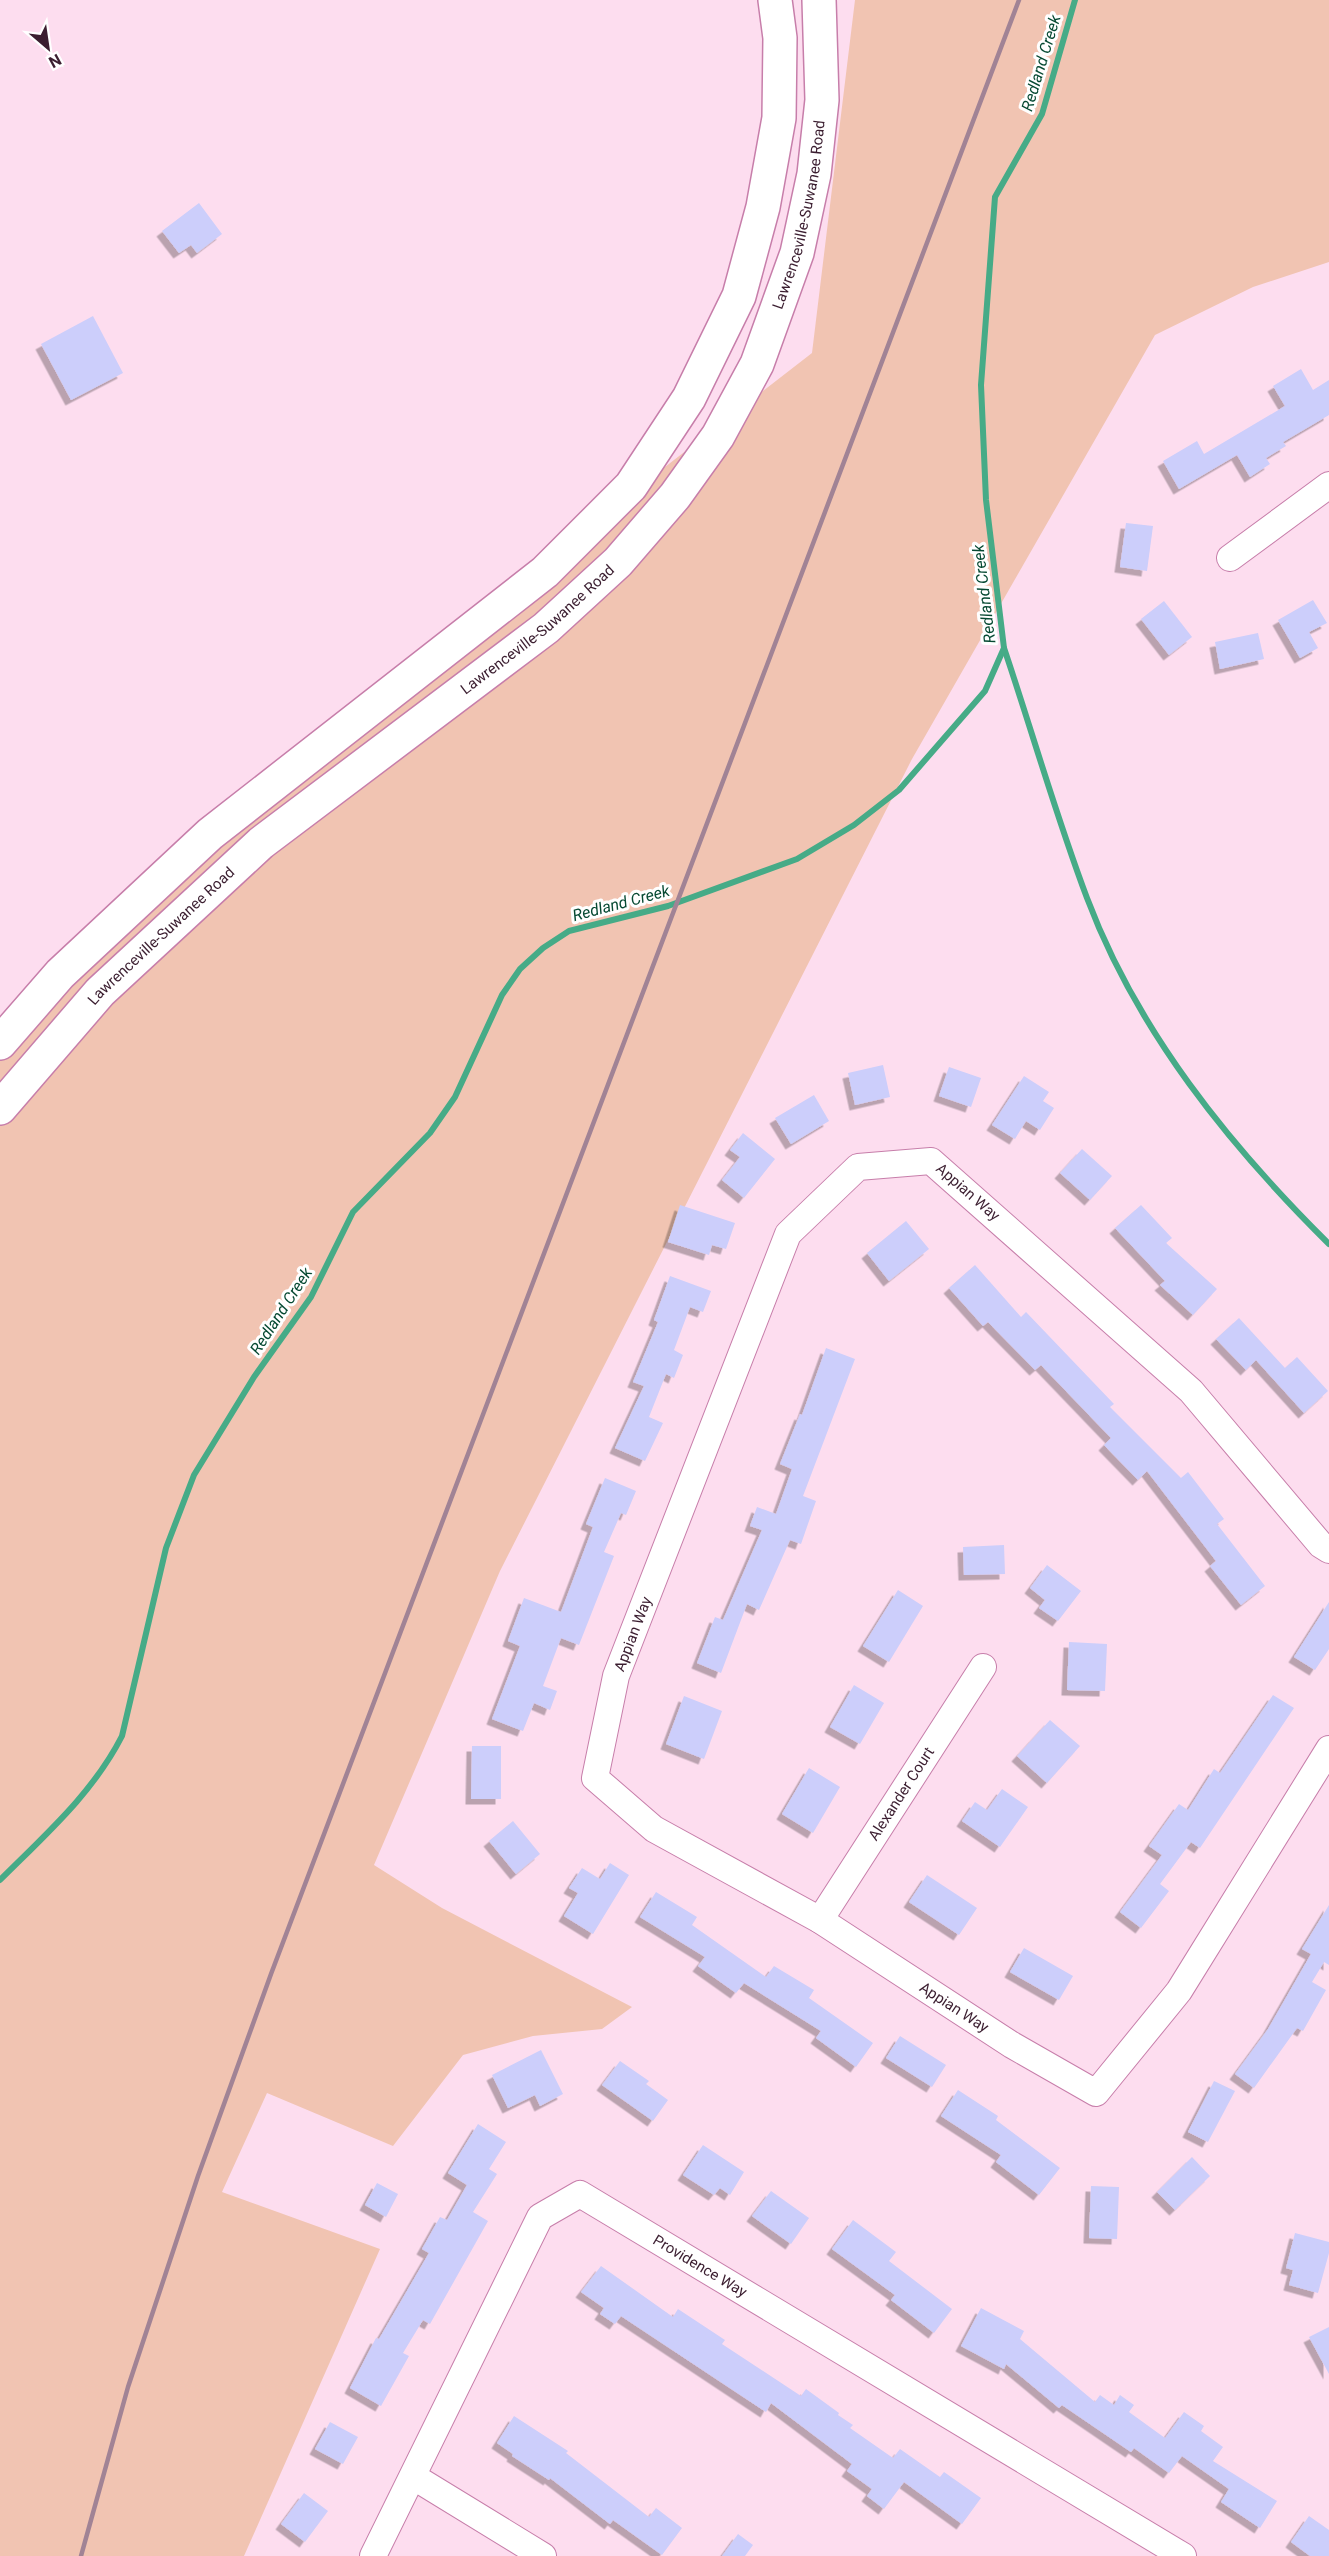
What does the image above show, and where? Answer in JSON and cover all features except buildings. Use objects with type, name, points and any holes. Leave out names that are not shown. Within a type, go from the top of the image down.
[{"type":"main road","points":[[0,1043],[69,966],[210,834],[545,572],[631,486],[689,398],[739,296],[763,207],[779,118],[780,38],[775,0]]},
{"type":"main road","name":"Lawrenceville-Suwanee Road","points":[[0,1108],[100,992],[261,843],[546,628],[618,562],[675,496],[718,436],[757,364],[781,301],[807,214],[822,100],[819,0]]},
{"type":"main road","points":[[763,207],[807,214]]},
{"type":"main road","points":[[376,704],[403,735]]},
{"type":"street","points":[[1230,558],[1329,485]]},
{"type":"street","name":"Appian Way","points":[[1329,1550],[1321,1545],[1191,1391],[931,1161],[858,1167],[788,1234],[616,1676],[595,1778],[654,1829],[820,1920],[1012,2045],[1096,2093],[1179,1991],[1329,1749]]},
{"type":"street","name":"Alexander Court","points":[[820,1920],[983,1667]]},
{"type":"street","name":"Providence Way","points":[[373,2556],[414,2477],[540,2217],[580,2194],[1183,2556]]},
{"type":"street","points":[[414,2477],[543,2556]]},
{"type":"shaded area","points":[[855,0],[1329,0],[1329,262],[1253,287],[1155,335],[912,759],[500,1571],[374,1865],[442,1908],[632,2007],[602,2029],[533,2036],[463,2055],[393,2146],[267,2093],[222,2192],[380,2249],[244,2556],[0,2556],[0,1050],[434,646],[812,353]]},
{"type":"waterway","name":"Redland Creek","points":[[0,1880],[83,1795],[122,1736],[166,1548],[194,1475],[254,1377],[311,1297],[353,1212],[430,1133],[455,1097],[502,995],[520,969],[543,948],[569,931],[668,906],[797,859],[854,825],[899,790],[985,691],[1004,648],[986,500],[981,385],[995,197],[1042,114],[1075,0]]},
{"type":"waterway","points":[[1004,648],[1054,805],[1087,898],[1132,994],[1159,1040],[1189,1084],[1222,1126],[1256,1167],[1329,1244]]},
{"type":"railway","points":[[81,2556],[128,2387],[198,2176],[271,1974],[1019,0]]}]
